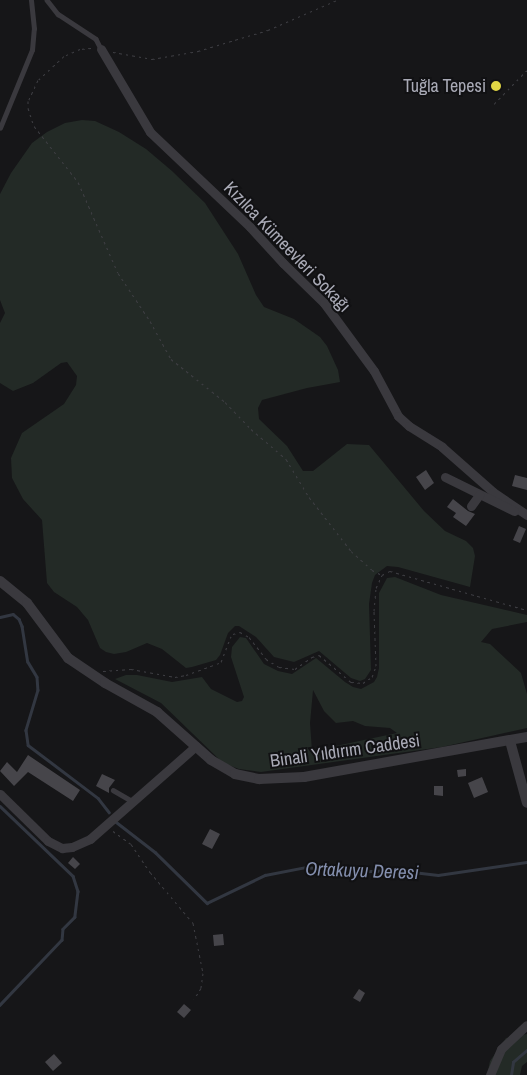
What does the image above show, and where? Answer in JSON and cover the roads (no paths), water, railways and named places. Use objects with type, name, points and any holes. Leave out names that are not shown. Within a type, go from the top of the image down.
[{"type":"street","name":"Kızılca Kümeevleri Sokağı","points":[[101,49],[150,132],[250,227],[283,264],[324,303],[374,371],[398,416],[409,426],[442,446],[483,484],[526,514]]},
{"type":"street","points":[[445,477],[500,506],[526,514]]},
{"type":"street","points":[[471,506],[479,495]]},
{"type":"street","name":"Binali Yıldırım Caddesi","points":[[0,581],[27,603],[68,658],[91,674],[157,712],[223,769],[235,774],[277,779],[409,760],[527,738]]},
{"type":"street","points":[[510,741],[527,803]]},
{"type":"street","points":[[0,794],[37,832],[55,846],[62,848],[82,844],[196,746]]},
{"type":"street","points":[[490,1075],[501,1049],[527,1025]]},
{"type":"lane","points":[[0,128],[32,50],[34,29],[31,0]]},
{"type":"lane","points":[[47,0],[67,21],[96,39],[101,49]]},
{"type":"lane","points":[[113,790],[132,801]]},
{"type":"waterway","name":"Ortakuyu Deresi","points":[[0,617],[13,614],[19,619],[22,626],[28,662],[37,677],[38,690],[26,730],[28,745],[98,798],[109,812]]},
{"type":"waterway","points":[[0,806],[73,876],[78,891],[75,917],[63,929],[62,940],[0,1005]]},
{"type":"waterway","name":"Ortakuyu Deresi","points":[[115,821],[155,852],[207,903],[265,875],[306,867],[347,872],[396,870],[438,875],[527,862]]},
{"type":"waterway","points":[[511,1075],[513,1062],[527,1050]]},
{"type":"place","name":"Tuğla Tepesi","points":[[496,86]]}]
